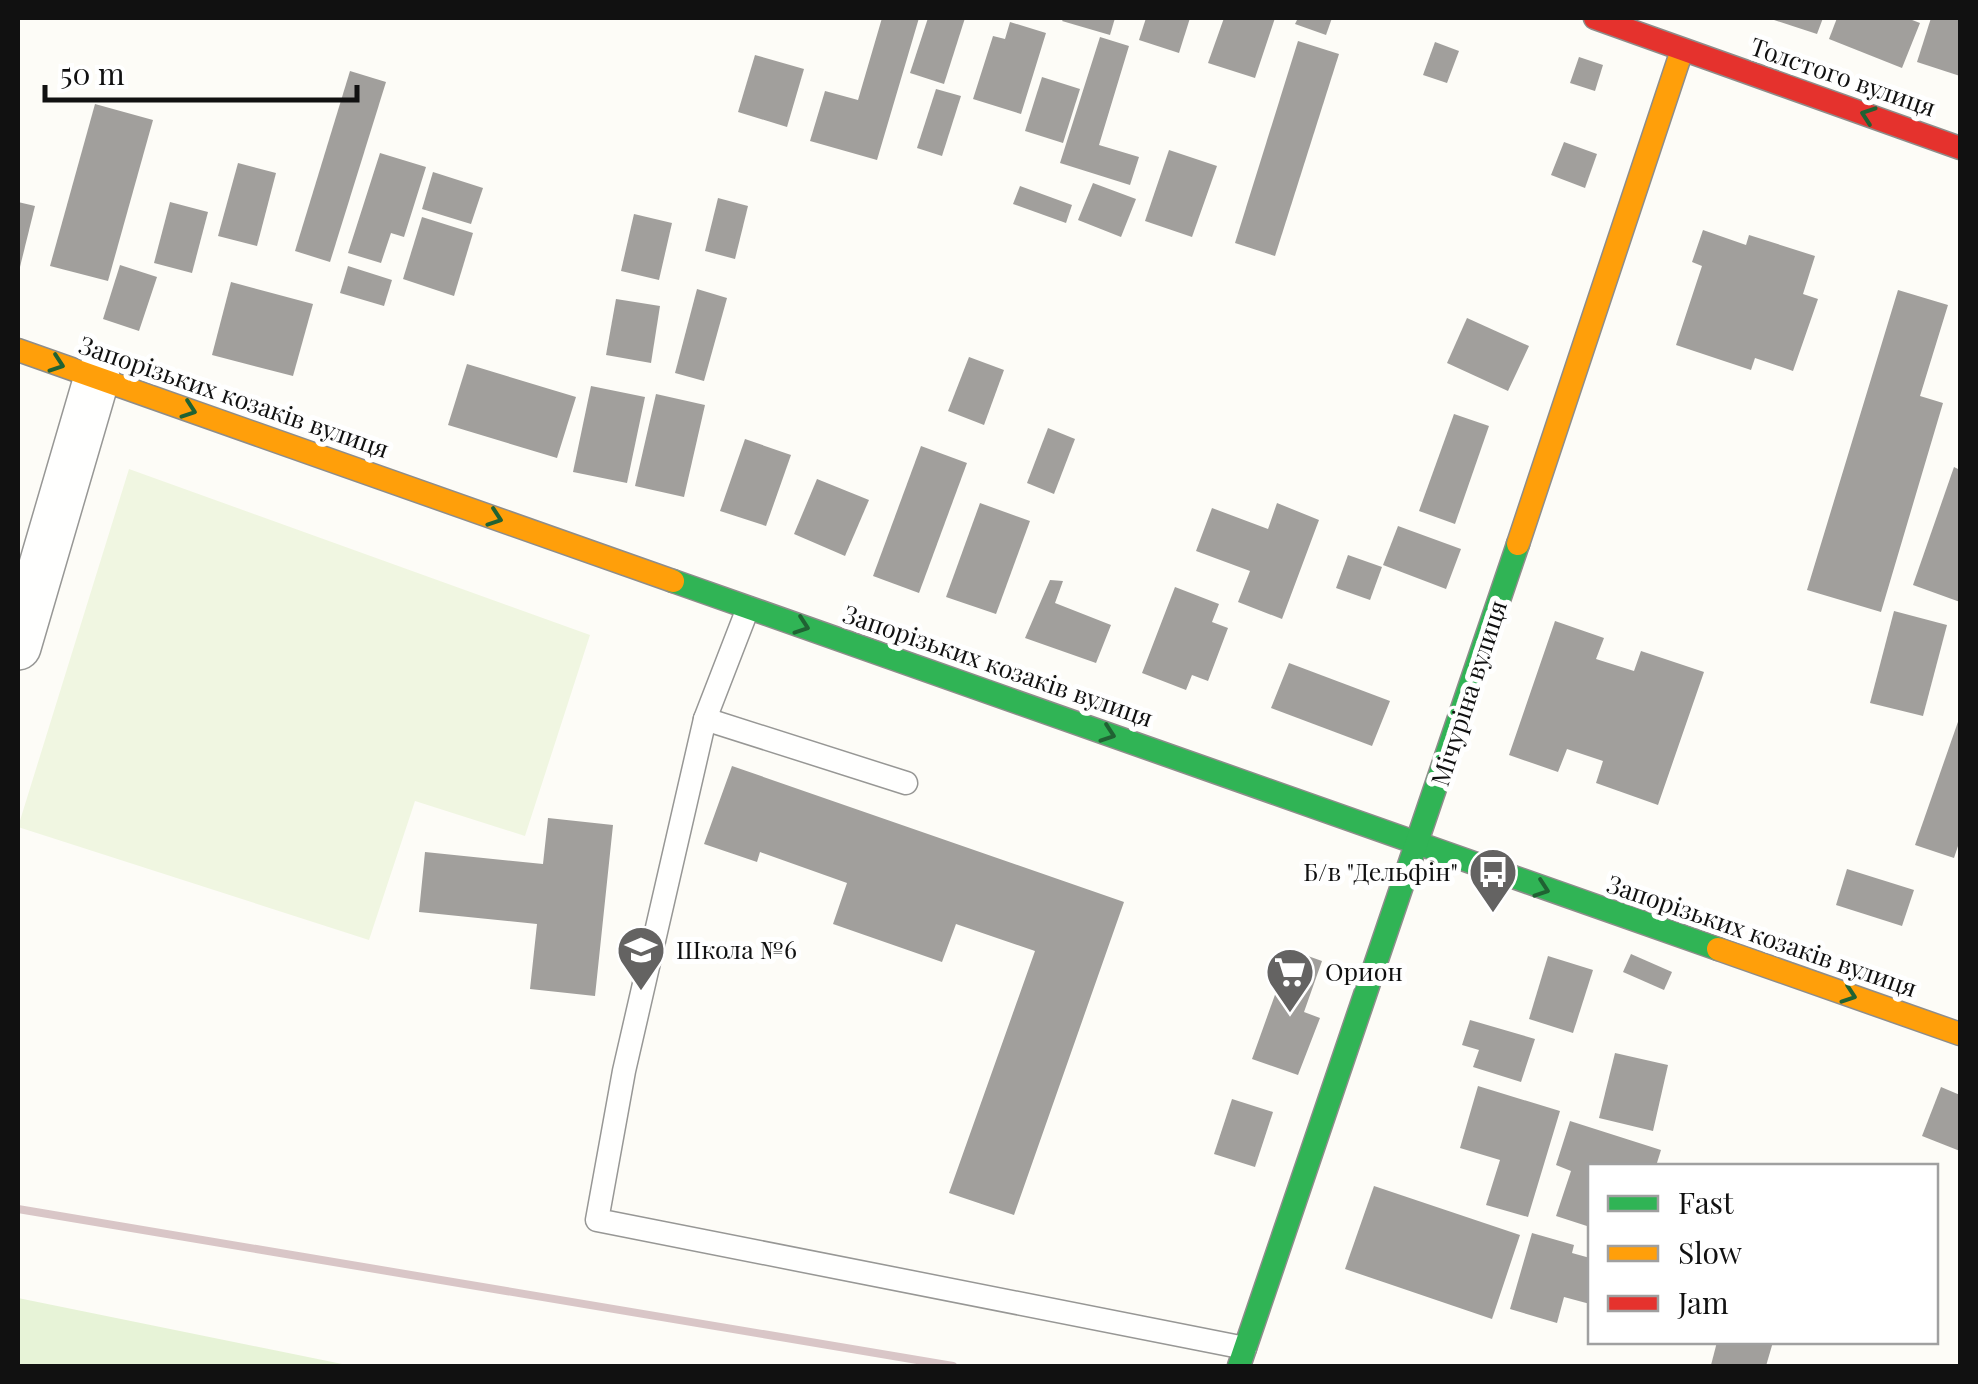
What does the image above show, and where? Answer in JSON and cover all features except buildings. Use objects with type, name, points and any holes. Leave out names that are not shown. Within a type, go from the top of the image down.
[{"type":"main road","name":"Толстого вулиця","points":[[1595,18],[1688,34],[1960,148]]},
{"type":"main road","name":"Мічуріна вулиця","points":[[1242,1357],[1688,34]]},
{"type":"main road","name":"Запорізьких козаків вулиця","points":[[18,350],[1960,1034]]},
{"type":"street","points":[[18,648],[97,378]]},
{"type":"lane","points":[[748,607],[705,719],[624,1071],[598,1220],[1242,1357]]},
{"type":"lane","points":[[705,719],[906,782]]},
{"type":"green space","points":[[129,469],[590,635],[525,836],[415,801],[369,940],[18,827]]},
{"type":"green space","points":[[18,1298],[352,1366],[18,1366]]},
{"type":"railway","points":[[18,1209],[953,1366]]},
{"type":"traffic: fast","points":[[1239,1366],[1518,544]]},
{"type":"traffic: fast","points":[[673,581],[1718,949]]},
{"type":"traffic: slow","points":[[1518,544],[1682,50]]},
{"type":"traffic: slow","points":[[18,350],[673,581]]},
{"type":"traffic: slow","points":[[1718,949],[1960,1034]]},
{"type":"traffic: jam","points":[[1595,18],[1960,148]]},
{"type":"place","name":"Б/в \"Дельфін\"","points":[[1493,914]]},
{"type":"place","name":"Школа №6","points":[[641,992]]},
{"type":"place","name":"Орион","points":[[1290,1014]]}]
